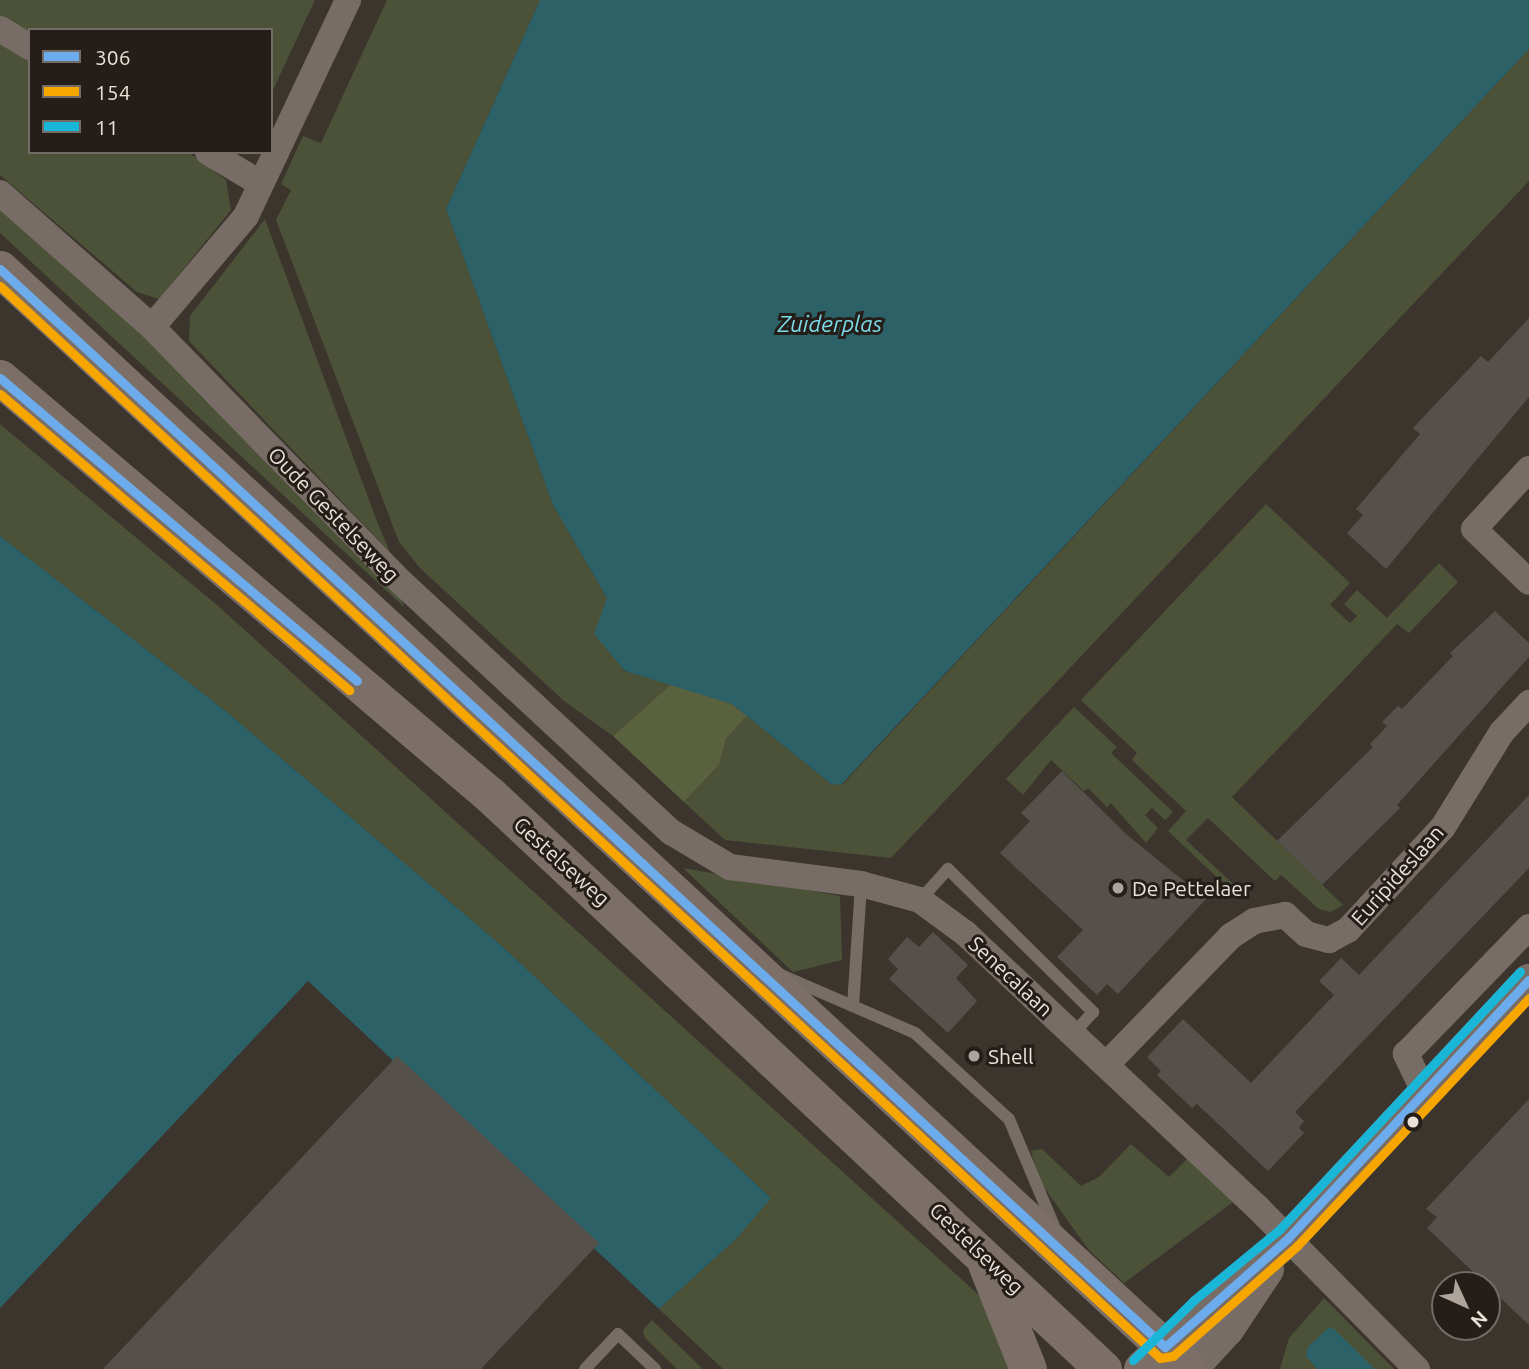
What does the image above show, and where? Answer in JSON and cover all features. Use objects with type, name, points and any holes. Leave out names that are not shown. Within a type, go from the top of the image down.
[{"type":"main road","points":[[0,269],[432,673],[755,966],[1066,1254],[1171,1363]]},
{"type":"main road","name":"Gestelseweg","points":[[0,378],[490,795],[1103,1369]]},
{"type":"main road","points":[[982,1253],[1028,1369]]},
{"type":"street","points":[[152,327],[246,216],[348,0]]},
{"type":"street","points":[[0,29],[28,46]]},
{"type":"street","points":[[211,154],[260,183]]},
{"type":"street","name":"Oude Gestelseweg","points":[[0,194],[152,327],[402,583],[671,832]]},
{"type":"street","points":[[1529,469],[1474,529],[1529,582]]},
{"type":"street","name":"Euripideslaan","points":[[1106,1065],[1231,936],[1254,921],[1285,915],[1306,934],[1329,940],[1348,930],[1443,827],[1502,732],[1529,703]]},
{"type":"street","name":"Senecalaan","points":[[671,832],[730,867],[861,884],[920,900],[965,933],[1106,1065],[1288,1238],[1418,1369]]},
{"type":"street","points":[[1426,1096],[1406,1054],[1529,927]]},
{"type":"street","points":[[1171,1363],[1426,1096],[1529,980]]},
{"type":"lane","points":[[920,900],[948,869],[1093,1012],[1073,1034]]},
{"type":"lane","points":[[853,1006],[861,884]]},
{"type":"lane","points":[[755,966],[915,1033],[1009,1119],[1066,1254]]},
{"type":"lane","points":[[585,1369],[618,1334],[655,1369]]},
{"type":"green space","points":[[0,0],[315,0],[273,90],[273,28],[28,28],[28,33],[0,17]]},
{"type":"green space","points":[[387,0],[540,0],[446,209],[553,505],[607,598],[602,620],[624,671],[671,684],[613,736],[564,701],[420,568],[399,542],[276,220],[291,190],[281,184],[303,136],[321,143]]},
{"type":"green space","points":[[0,41],[28,57],[28,154],[191,154],[226,180],[231,210],[159,299],[137,292],[0,175]]},
{"type":"green space","points":[[1529,49],[1529,181],[891,858],[725,840],[684,802],[719,765],[726,739],[747,716],[831,784],[843,784]]},
{"type":"green space","points":[[0,204],[188,378],[399,591],[404,607],[0,233]]},
{"type":"green space","points":[[265,219],[390,552],[189,341],[190,316]]},
{"type":"green space","points":[[0,424],[217,605],[992,1307],[1020,1369],[723,1369],[659,1309],[736,1239],[770,1197],[502,946],[227,712],[0,536]]},
{"type":"green space","points":[[1266,504],[1350,583],[1330,605],[1350,623],[1357,616],[1344,604],[1357,590],[1387,618],[1439,563],[1458,582],[1409,633],[1397,624],[1232,797],[1343,905],[1330,912],[1319,909],[1281,875],[1275,881],[1208,818],[1186,840],[1244,894],[1240,899],[1168,831],[1186,811],[1132,760],[1137,753],[1081,700]]},
{"type":"green space","points":[[671,684],[732,704],[747,716],[726,739],[719,765],[684,802],[613,736]]},
{"type":"green space","points":[[1074,707],[1117,747],[1111,753],[1173,812],[1165,820],[1152,808],[1145,815],[1158,828],[1146,843],[1111,803],[1107,807],[1088,788],[1084,791],[1051,760],[1023,795],[1006,779]]},
{"type":"green space","points":[[683,868],[840,896],[842,960],[793,972]]},
{"type":"green space","points":[[1131,1144],[1169,1177],[1187,1159],[1233,1202],[1124,1283],[1088,1249],[1038,1179],[1031,1151],[1042,1149],[1081,1186],[1099,1177]]},
{"type":"green space","points":[[1324,1298],[1394,1369],[1375,1369],[1329,1327],[1307,1356],[1317,1369],[1280,1369],[1289,1338]]},
{"type":"green space","points":[[652,1320],[703,1369],[677,1369],[645,1338],[643,1330]]},
{"type":"water","name":"Zuiderplas","points":[[540,0],[1529,0],[1529,49],[841,785],[831,784],[732,704],[625,671],[594,634],[607,598],[553,505],[446,209]]},
{"type":"water","points":[[0,536],[227,712],[502,946],[771,1198],[736,1239],[659,1309],[308,981],[0,1308]]},
{"type":"water","points":[[1329,1327],[1375,1369],[1317,1369],[1306,1356],[1308,1347]]},
{"type":"building","points":[[1529,318],[1529,397],[1386,569],[1347,533],[1363,515],[1356,509],[1420,434],[1413,428],[1481,356],[1488,362]]},
{"type":"building","points":[[1495,611],[1529,643],[1529,657],[1397,805],[1400,808],[1322,885],[1277,841],[1373,747],[1370,744],[1387,726],[1382,722],[1398,706],[1402,709],[1453,656],[1450,653]]},
{"type":"building","name":"De Pettelaer","points":[[1062,771],[1126,834],[1206,899],[1118,994],[1107,984],[1097,995],[1057,957],[1083,930],[1000,853],[1030,821],[1021,813]]},
{"type":"building","points":[[1529,795],[1529,868],[1295,1112],[1304,1121],[1299,1128],[1304,1133],[1268,1171],[1197,1104],[1192,1108],[1157,1075],[1161,1071],[1147,1057],[1183,1019],[1251,1083],[1334,995],[1319,981],[1341,958],[1359,975]]},
{"type":"building","points":[[933,932],[968,965],[956,978],[977,1001],[948,1033],[889,979],[898,969],[888,959],[907,937],[919,947]]},
{"type":"building","points":[[397,1056],[599,1243],[481,1369],[103,1369]]},
{"type":"building","points":[[1529,1099],[1529,1325],[1501,1298],[1501,1271],[1472,1271],[1427,1228],[1437,1217],[1426,1209]]},
{"type":"transit line","name":"306","points":[[0,269],[1165,1347],[1288,1238],[1529,980]]},
{"type":"transit line","name":"154","points":[[0,286],[1160,1358],[1173,1356],[1297,1246],[1529,998]]},
{"type":"transit line","name":"306","points":[[0,378],[357,681]]},
{"type":"transit line","name":"154","points":[[0,394],[349,690]]},
{"type":"transit line","name":"11","points":[[1133,1360],[1194,1300],[1280,1229],[1520,972]]},
{"type":"place","name":"De Pettelaer","points":[[1118,888]]},
{"type":"place","name":"Shell","points":[[974,1056]]}]
